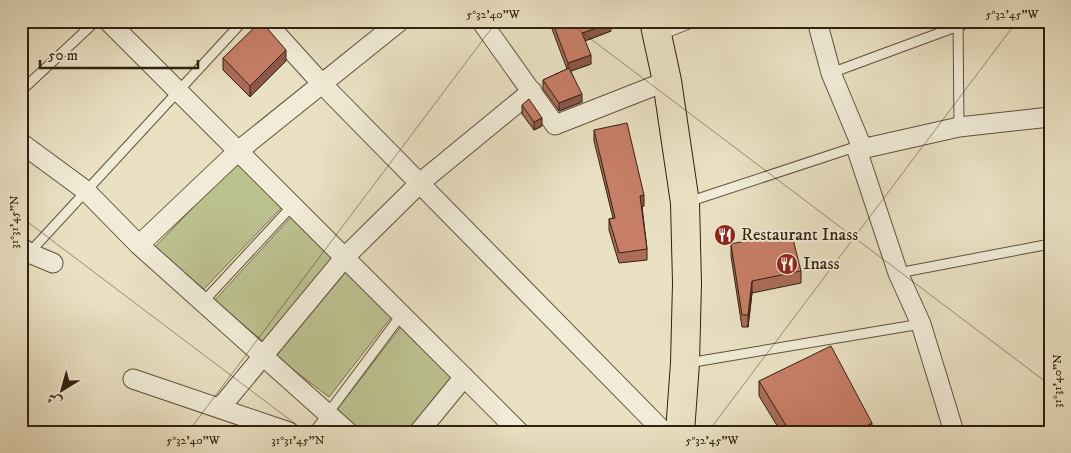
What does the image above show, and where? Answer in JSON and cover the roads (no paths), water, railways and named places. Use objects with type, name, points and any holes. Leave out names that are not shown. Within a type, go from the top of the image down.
[{"type":"main road","points":[[657,29],[667,81],[685,203],[687,283],[685,363],[680,432]]},
{"type":"street","points":[[108,21],[519,432]]},
{"type":"street","points":[[265,21],[322,84],[421,182],[664,432]]},
{"type":"street","points":[[139,245],[238,152],[400,21]]},
{"type":"street","points":[[481,21],[555,125],[667,81]]},
{"type":"street","points":[[817,21],[831,73],[859,148],[898,272],[921,324],[954,432]]},
{"type":"street","points":[[220,408],[345,257],[421,182],[532,91]]},
{"type":"street","points":[[859,148],[959,127],[1050,117]]},
{"type":"street","points":[[21,143],[85,190],[139,245],[348,432]]},
{"type":"street","points":[[25,250],[53,263]]},
{"type":"street","points":[[419,432],[464,377]]},
{"type":"street","points":[[133,379],[284,431]]},
{"type":"lane","points":[[21,91],[96,21]]},
{"type":"lane","points":[[25,250],[85,190],[243,21]]},
{"type":"lane","points":[[657,29],[696,21]]},
{"type":"lane","points":[[831,73],[958,23],[972,21]]},
{"type":"lane","points":[[958,23],[959,127]]},
{"type":"lane","points":[[685,203],[859,148]]},
{"type":"lane","points":[[203,302],[293,205]]},
{"type":"lane","points":[[898,272],[1050,244]]},
{"type":"lane","points":[[314,432],[402,314]]},
{"type":"lane","points":[[685,363],[921,324]]},
{"type":"place","name":"Restaurant Inass","points":[[725,235]]},
{"type":"place","name":"Inass","points":[[787,264]]}]
